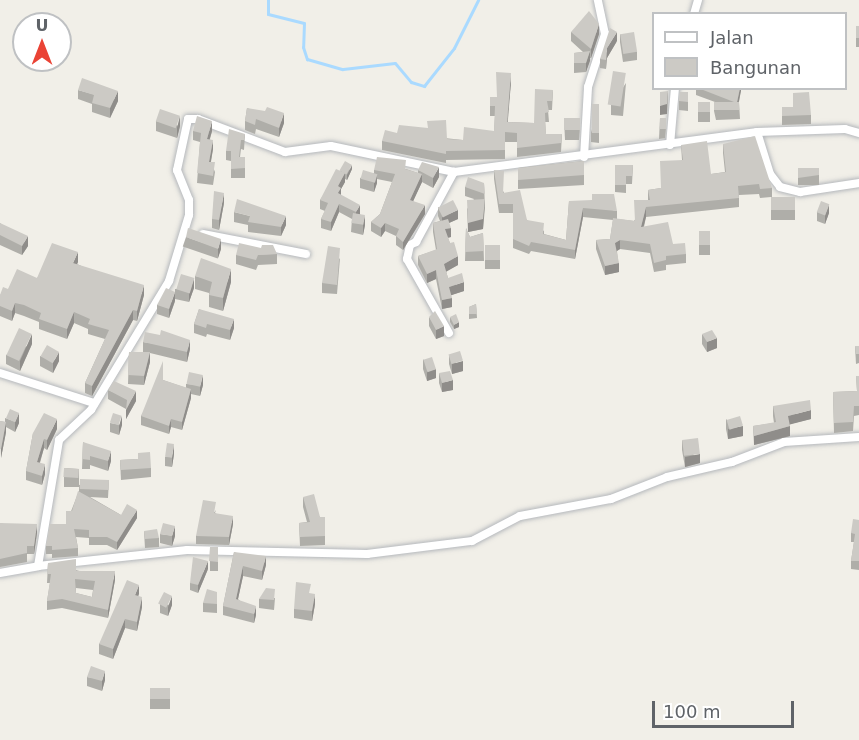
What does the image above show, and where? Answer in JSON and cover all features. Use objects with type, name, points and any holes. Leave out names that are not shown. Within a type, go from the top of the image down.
[{"type":"street","points":[[584,157],[588,87],[605,34],[598,0]]},
{"type":"street","points":[[670,146],[675,90]]},
{"type":"street","points":[[38,566],[59,440],[94,403],[169,281],[187,229],[189,200],[177,170],[184,124],[193,118],[285,152],[331,146],[454,172],[670,146],[758,132],[845,129],[859,133]]},
{"type":"street","points":[[758,132],[770,174],[780,187],[800,192],[859,183]]},
{"type":"street","points":[[449,333],[407,259],[410,245],[416,242],[454,172]]},
{"type":"street","points":[[187,229],[306,254]]},
{"type":"street","points":[[0,373],[94,403]]},
{"type":"street","points":[[0,573],[38,566],[187,550],[366,554],[472,541],[520,516],[611,499],[784,442],[859,437]]},
{"type":"building","points":[[589,11],[599,24],[591,49],[571,32]]},
{"type":"building","points":[[856,26],[859,26],[859,38],[856,38]]},
{"type":"building","points":[[610,28],[617,32],[607,48],[606,60],[600,59]]},
{"type":"building","points":[[634,32],[637,52],[623,54],[620,34]]},
{"type":"building","points":[[590,51],[586,63],[574,63],[574,53]]},
{"type":"building","points":[[613,71],[626,73],[621,107],[608,105]]},
{"type":"building","points":[[496,72],[511,73],[507,122],[534,123],[535,89],[553,90],[552,101],[547,101],[549,112],[545,113],[546,134],[562,134],[561,143],[517,148],[517,133],[505,132],[505,150],[446,151],[446,154],[382,141],[385,130],[397,133],[399,125],[428,128],[427,121],[446,120],[447,139],[463,140],[464,127],[494,131],[495,106],[490,106],[490,97],[497,97]]},
{"type":"building","points":[[82,78],[118,91],[110,108],[92,103],[94,95],[78,90]]},
{"type":"building","points":[[703,90],[740,90],[737,102]]},
{"type":"building","points":[[668,91],[667,104],[660,106],[660,92]]},
{"type":"building","points":[[680,92],[688,92],[688,102],[679,101]]},
{"type":"building","points":[[809,92],[811,115],[782,116],[782,107],[793,107],[793,93]]},
{"type":"building","points":[[698,102],[710,102],[710,112],[698,112]]},
{"type":"building","points":[[714,102],[739,102],[739,110],[714,110]]},
{"type":"building","points":[[592,104],[599,104],[599,133],[592,133]]},
{"type":"building","points":[[267,107],[284,113],[279,128],[256,119],[255,125],[245,121],[247,108],[265,111]]},
{"type":"building","points":[[160,109],[180,116],[176,128],[156,121]]},
{"type":"building","points":[[197,116],[212,121],[207,139],[213,140],[209,162],[215,162],[213,176],[197,173],[201,133],[193,131]]},
{"type":"building","points":[[564,118],[580,118],[580,130],[564,130]]},
{"type":"building","points":[[660,118],[666,118],[666,129],[660,129]]},
{"type":"building","points":[[229,129],[245,134],[244,140],[241,140],[239,157],[245,157],[245,168],[231,169],[231,151],[226,151]]},
{"type":"building","points":[[755,136],[772,188],[760,189],[759,184],[738,186],[739,198],[646,207],[641,227],[668,222],[673,244],[685,243],[686,254],[666,256],[666,260],[654,263],[650,244],[620,240],[615,243],[619,263],[605,266],[596,240],[610,239],[613,218],[635,221],[634,200],[650,200],[648,190],[661,188],[660,161],[683,160],[681,145],[707,141],[711,174],[726,172],[723,144]]},
{"type":"building","points":[[377,157],[406,160],[405,169],[422,174],[410,200],[425,205],[403,242],[396,236],[399,229],[385,223],[381,228],[371,222],[380,214],[395,174],[374,170]]},
{"type":"building","points":[[345,161],[352,165],[346,175],[340,171]]},
{"type":"building","points":[[584,161],[584,175],[518,180],[518,168]]},
{"type":"building","points":[[422,162],[439,167],[433,178],[418,170]]},
{"type":"building","points":[[615,165],[633,165],[632,176],[626,176],[626,185],[615,185]]},
{"type":"building","points":[[798,168],[819,168],[819,175],[798,178]]},
{"type":"building","points":[[336,169],[345,173],[338,186],[341,188],[338,193],[360,205],[356,212],[339,204],[331,222],[321,219],[328,203],[320,200]]},
{"type":"building","points":[[363,170],[377,174],[375,183],[361,179]]},
{"type":"building","points":[[494,170],[504,171],[503,193],[520,190],[527,220],[544,223],[543,234],[566,240],[569,201],[592,200],[592,194],[614,194],[617,211],[583,208],[575,250],[531,242],[529,246],[513,239],[513,204],[499,204]]},
{"type":"building","points":[[468,177],[484,183],[485,194],[465,187]]},
{"type":"building","points":[[214,191],[224,193],[219,220],[212,219]]},
{"type":"building","points":[[771,197],[795,197],[795,210],[771,210]]},
{"type":"building","points":[[237,199],[286,216],[281,227],[248,222],[250,216],[234,212]]},
{"type":"building","points":[[485,199],[483,219],[468,223],[467,200]]},
{"type":"building","points":[[453,200],[458,210],[443,218],[438,208]]},
{"type":"building","points":[[821,201],[829,204],[825,215],[817,212]]},
{"type":"building","points":[[353,213],[365,215],[363,225],[351,223]]},
{"type":"building","points":[[448,219],[451,228],[445,229],[450,243],[454,242],[458,256],[444,264],[448,278],[462,273],[464,282],[449,287],[452,298],[442,300],[436,270],[427,274],[418,256],[437,249],[433,223]]},
{"type":"building","points":[[0,223],[28,236],[22,246],[0,235]]},
{"type":"building","points":[[188,228],[221,239],[218,249],[186,237]]},
{"type":"building","points":[[466,228],[470,237],[483,233],[484,251],[465,252]]},
{"type":"building","points":[[699,231],[710,231],[710,245],[699,245]]},
{"type":"building","points":[[52,243],[78,252],[73,263],[144,285],[137,311],[133,310],[92,386],[85,383],[109,330],[88,324],[90,319],[74,312],[67,329],[39,319],[41,313],[24,305],[15,303],[12,311],[0,306],[3,287],[8,289],[17,269],[37,278]]},
{"type":"building","points":[[239,243],[261,248],[262,245],[273,245],[277,254],[258,255],[256,260],[236,255]]},
{"type":"building","points":[[485,245],[500,245],[500,260],[485,260]]},
{"type":"building","points":[[328,246],[340,248],[337,285],[322,283]]},
{"type":"building","points":[[201,258],[231,269],[223,298],[209,295],[212,282],[195,276]]},
{"type":"building","points":[[181,274],[194,278],[190,293],[176,289]]},
{"type":"building","points":[[166,288],[175,292],[169,309],[157,305]]},
{"type":"building","points":[[476,304],[477,314],[469,314],[469,307]]},
{"type":"building","points":[[199,309],[234,319],[230,330],[207,324],[206,328],[194,324]]},
{"type":"building","points":[[435,311],[444,326],[436,330],[429,317]]},
{"type":"building","points":[[456,314],[459,322],[454,325],[450,317]]},
{"type":"building","points":[[19,328],[32,334],[19,361],[6,355]]},
{"type":"building","points":[[161,330],[190,340],[187,352],[143,342],[145,332],[160,335]]},
{"type":"building","points":[[712,330],[717,338],[707,342],[702,334]]},
{"type":"building","points":[[47,345],[59,352],[53,363],[40,356]]},
{"type":"building","points":[[855,346],[859,346],[859,354],[856,354]]},
{"type":"building","points":[[460,351],[463,361],[451,364],[449,355]]},
{"type":"building","points":[[129,352],[150,352],[144,376],[128,375]]},
{"type":"building","points":[[432,357],[436,369],[427,372],[423,360]]},
{"type":"building","points":[[163,361],[163,380],[191,389],[182,422],[171,419],[169,426],[141,416]]},
{"type":"building","points":[[450,371],[453,380],[442,383],[439,373]]},
{"type":"building","points":[[189,372],[203,375],[200,387],[187,384]]},
{"type":"building","points":[[856,376],[859,376],[859,406],[854,406],[853,422],[834,423],[833,392],[857,391]]},
{"type":"building","points":[[114,381],[136,391],[126,410],[127,400],[108,390]]},
{"type":"building","points":[[810,400],[811,410],[788,416],[790,426],[754,436],[753,426],[776,422],[773,406]]},
{"type":"building","points":[[10,409],[19,413],[15,422],[6,418]]},
{"type":"building","points":[[44,413],[57,419],[47,440],[44,439],[37,462],[45,464],[42,476],[26,471],[33,433]]},
{"type":"building","points":[[113,413],[122,416],[118,425],[110,423]]},
{"type":"building","points":[[740,416],[743,426],[730,430],[727,420]]},
{"type":"building","points":[[0,421],[6,422],[1,449],[0,449]]},
{"type":"building","points":[[698,438],[700,454],[684,456],[682,440]]},
{"type":"building","points":[[83,442],[111,451],[108,461],[90,456],[90,460],[82,459]]},
{"type":"building","points":[[167,443],[174,444],[172,458],[165,457]]},
{"type":"building","points":[[150,452],[151,468],[121,470],[120,460],[138,459],[138,453]]},
{"type":"building","points":[[64,468],[79,469],[78,478],[63,477]]},
{"type":"building","points":[[80,479],[109,480],[109,490],[80,489]]},
{"type":"building","points":[[78,491],[121,515],[127,504],[137,510],[117,542],[107,537],[89,537],[89,530],[74,529],[78,548],[52,550],[52,546],[46,546],[50,524],[66,524],[66,511],[72,511]]},
{"type":"building","points":[[314,494],[320,517],[325,517],[325,536],[300,537],[299,523],[310,522],[303,497]]},
{"type":"building","points":[[203,500],[216,502],[214,513],[233,516],[229,537],[196,536]]},
{"type":"building","points":[[853,519],[859,520],[859,561],[851,561],[855,534],[851,533]]},
{"type":"building","points":[[0,523],[37,524],[34,546],[27,546],[27,553],[0,559]]},
{"type":"building","points":[[163,523],[175,526],[172,536],[160,534]]},
{"type":"building","points":[[157,529],[159,538],[145,539],[144,531]]},
{"type":"building","points":[[210,547],[218,547],[218,562],[209,561]]},
{"type":"building","points":[[234,552],[266,556],[262,571],[243,566],[236,599],[256,606],[254,614],[223,606]]},
{"type":"building","points":[[193,557],[208,561],[198,585],[190,583]]},
{"type":"building","points":[[76,559],[76,571],[115,571],[108,610],[62,599],[47,601],[51,574],[47,574],[48,563]],"holes":[[[75,579],[95,581],[92,597],[76,593]]]},
{"type":"building","points":[[127,580],[139,585],[135,595],[142,597],[137,622],[125,619],[113,649],[99,644]]},
{"type":"building","points":[[296,582],[311,584],[309,593],[315,594],[312,611],[294,609]]},
{"type":"building","points":[[266,588],[275,589],[274,600],[259,599]]},
{"type":"building","points":[[207,589],[217,592],[217,604],[203,603]]},
{"type":"building","points":[[164,592],[172,596],[166,608],[158,604]]},
{"type":"building","points":[[91,666],[105,671],[102,681],[87,677]]},
{"type":"building","points":[[150,688],[170,688],[170,699],[150,699]]},
{"type":"waterway","points":[[268,0],[268,14],[304,23],[303,47],[307,59],[343,69],[395,63],[411,82],[424,86],[454,48],[478,0]]}]
